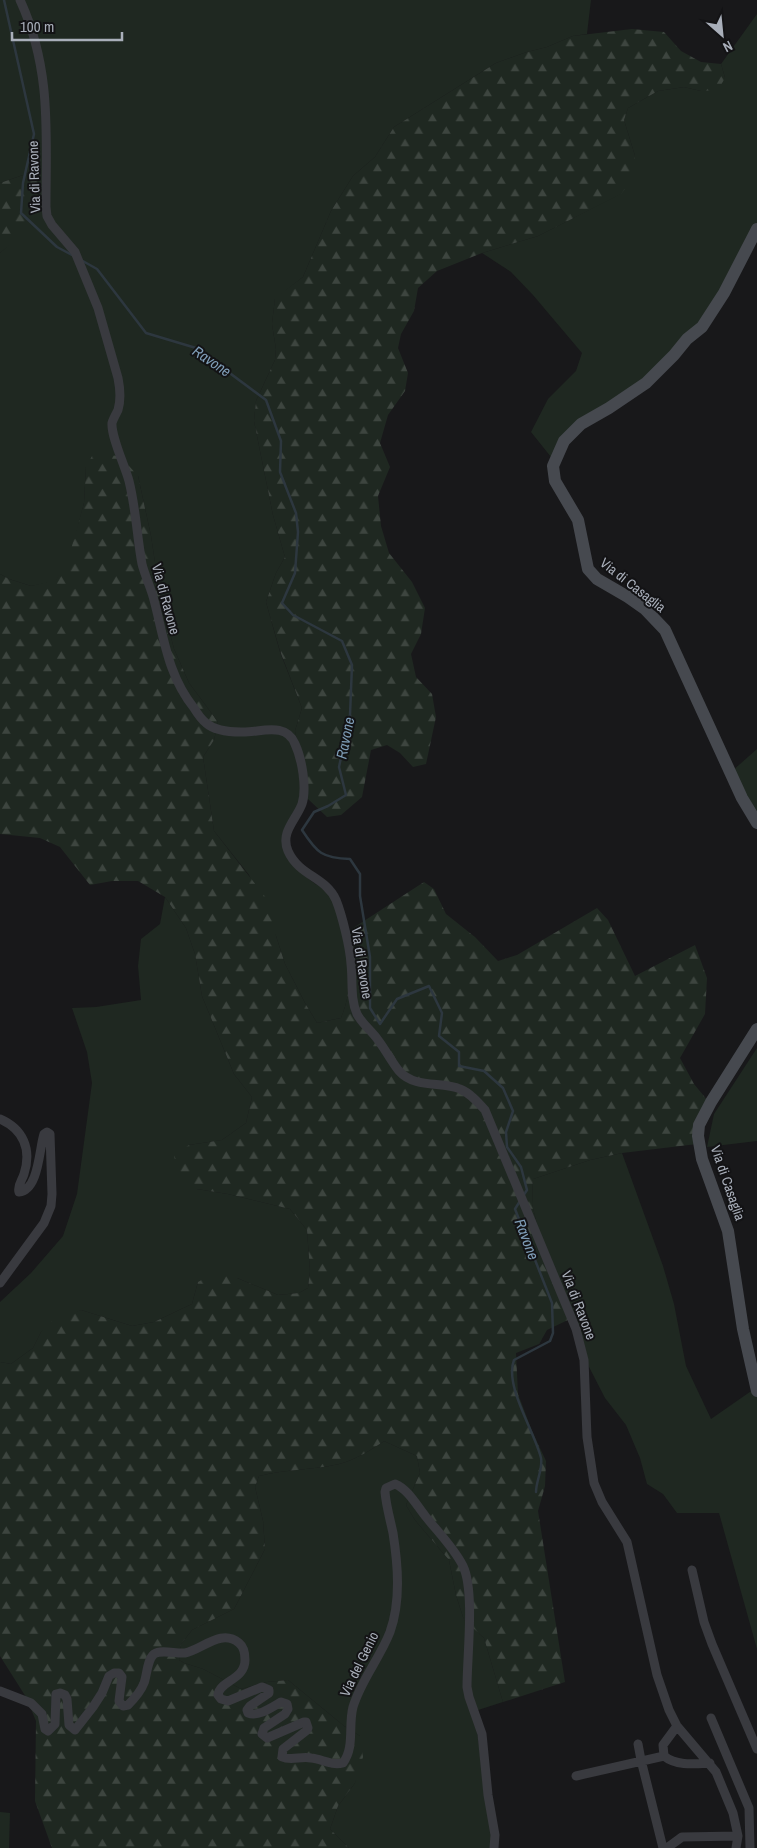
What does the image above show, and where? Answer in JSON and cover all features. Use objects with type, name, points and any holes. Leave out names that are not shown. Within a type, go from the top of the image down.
[{"type":"street","name":"Via di Ravone","points":[[20,0],[28,16],[38,48],[44,80],[47,108],[47,216],[75,252],[80,262],[98,308],[118,378],[120,389],[119,408],[112,422],[131,488],[142,566],[153,598],[169,666],[188,701],[206,723],[218,729],[241,732],[266,729],[284,731],[294,741],[301,761],[303,802],[289,825],[286,838],[287,849],[300,869],[324,884],[334,897],[351,962],[352,996],[358,1015],[400,1072],[417,1082],[460,1088],[475,1099],[484,1110],[576,1330],[584,1360],[587,1437],[594,1483],[602,1502],[627,1542],[657,1675],[669,1710],[677,1726],[710,1763],[728,1798],[738,1836],[736,1848]]},
{"type":"street","name":"Via di Casaglia","points":[[757,229],[724,294],[702,327],[687,339],[646,383],[580,424],[564,440],[552,466],[555,481],[578,520],[588,569],[597,579],[645,609],[665,630],[742,798],[757,823]]},
{"type":"street","name":"Via di Casaglia","points":[[757,1029],[710,1102],[699,1125],[698,1136],[702,1158],[730,1238],[743,1329],[757,1391]]},
{"type":"street","points":[[0,1119],[12,1124],[23,1137],[26,1156],[24,1173],[19,1184],[19,1192],[24,1192],[28,1188],[35,1175],[44,1134],[47,1132],[50,1134],[52,1194],[51,1206],[44,1223],[0,1283]]},
{"type":"street","name":"Via del Genio","points":[[0,1691],[31,1703],[42,1714],[45,1729],[48,1731],[55,1724],[56,1694],[65,1695],[69,1725],[75,1730],[93,1708],[109,1676],[114,1673],[119,1673],[122,1677],[119,1702],[123,1706],[131,1701],[141,1689],[154,1654],[160,1652],[187,1652],[218,1638],[230,1638],[241,1645],[246,1662],[238,1676],[218,1692],[221,1699],[228,1700],[266,1687],[269,1693],[250,1706],[247,1710],[248,1713],[259,1714],[281,1702],[287,1704],[288,1709],[285,1714],[264,1728],[262,1734],[264,1737],[275,1736],[304,1722],[308,1728],[283,1749],[282,1757],[312,1758],[335,1764],[343,1763],[348,1751],[352,1710],[356,1698],[385,1643],[395,1614],[397,1578],[393,1536],[385,1492],[386,1488],[395,1484],[405,1491],[454,1552],[467,1577],[469,1596],[467,1687],[468,1697],[482,1734],[488,1795],[495,1835],[494,1848]]},
{"type":"street","points":[[692,1570],[704,1622],[757,1749]]},
{"type":"street","points":[[711,1718],[749,1808],[750,1848]]},
{"type":"street","points":[[677,1726],[663,1745],[664,1756],[670,1761],[688,1764],[710,1763]]},
{"type":"street","points":[[638,1744],[665,1848],[682,1837],[738,1836]]},
{"type":"street","points":[[576,1776],[664,1756]]},
{"type":"green space","points":[[0,0],[591,0],[587,34],[573,36],[547,47],[496,63],[394,127],[375,157],[353,176],[331,211],[303,277],[275,299],[272,324],[276,349],[275,360],[256,401],[254,421],[273,515],[285,557],[276,573],[266,602],[280,652],[302,708],[295,731],[308,799],[286,834],[301,870],[310,880],[331,896],[344,925],[348,940],[350,972],[349,988],[341,1018],[317,1023],[285,964],[276,936],[249,875],[214,831],[203,757],[214,740],[218,722],[189,683],[174,649],[160,596],[151,536],[138,476],[86,467],[84,503],[71,553],[56,581],[31,586],[0,574],[0,253],[46,209],[35,171],[0,183]]},
{"type":"green space","points":[[757,14],[757,226],[710,309],[647,382],[596,414],[551,457],[531,432],[548,399],[576,371],[582,353],[511,272],[482,253],[538,236],[620,194],[635,156],[624,120],[628,108],[658,91],[684,87],[701,91],[725,78],[721,64]]},
{"type":"green space","points":[[632,29],[664,32],[681,51],[701,62],[721,64],[725,78],[718,90],[701,91],[684,87],[658,91],[628,108],[624,120],[635,156],[631,181],[621,194],[538,236],[482,253],[437,271],[418,288],[414,311],[401,334],[398,348],[408,373],[405,391],[388,415],[380,443],[390,467],[378,496],[381,526],[389,553],[412,582],[425,608],[421,634],[411,654],[416,677],[432,694],[436,717],[426,764],[413,767],[400,753],[387,745],[371,750],[362,797],[341,815],[327,817],[308,799],[295,731],[302,708],[280,651],[266,602],[276,573],[285,557],[273,515],[254,421],[256,401],[275,360],[276,349],[272,324],[275,298],[303,277],[331,211],[353,176],[375,157],[394,127],[496,63],[547,47],[573,36]]},
{"type":"green space","points":[[35,171],[46,209],[29,228],[0,253],[0,183]]},
{"type":"green space","points":[[107,454],[121,457],[138,476],[151,536],[160,596],[174,649],[189,683],[218,722],[214,740],[203,757],[214,831],[270,903],[276,936],[285,964],[317,1023],[341,1018],[345,1007],[350,975],[347,932],[424,882],[434,889],[446,914],[475,937],[498,961],[517,955],[597,908],[608,920],[635,976],[695,945],[707,978],[705,1014],[680,1058],[694,1084],[708,1101],[697,1144],[622,1153],[590,1160],[533,1179],[532,1204],[546,1260],[572,1318],[547,1330],[539,1344],[516,1353],[518,1394],[546,1461],[545,1486],[538,1511],[565,1682],[503,1702],[484,1638],[464,1620],[456,1595],[449,1560],[415,1520],[406,1505],[420,1473],[417,1456],[384,1441],[357,1457],[339,1464],[259,1476],[255,1487],[263,1521],[265,1549],[234,1609],[192,1630],[181,1644],[179,1660],[203,1669],[241,1689],[267,1682],[288,1680],[344,1726],[360,1736],[363,1757],[355,1783],[338,1806],[330,1829],[349,1848],[52,1848],[35,1801],[36,1721],[26,1697],[0,1656],[0,1362],[11,1364],[33,1348],[41,1332],[53,1320],[81,1310],[132,1326],[154,1322],[192,1304],[198,1282],[212,1274],[237,1278],[278,1295],[299,1293],[308,1288],[310,1271],[307,1230],[290,1209],[228,1194],[197,1189],[177,1173],[174,1155],[189,1145],[222,1140],[246,1123],[252,1097],[234,1074],[202,996],[195,954],[186,928],[165,897],[138,881],[112,881],[90,885],[60,847],[40,838],[0,834],[0,574],[31,586],[56,580],[70,553],[84,503],[86,467],[92,456]]},
{"type":"green space","points":[[757,749],[757,819],[731,772]]},
{"type":"green space","points":[[165,897],[186,928],[195,954],[202,996],[234,1074],[252,1097],[246,1123],[222,1140],[189,1145],[197,1189],[228,1194],[290,1209],[307,1230],[310,1271],[308,1288],[299,1293],[278,1295],[237,1278],[198,1282],[192,1304],[154,1322],[132,1326],[81,1310],[41,1332],[33,1348],[11,1364],[0,1362],[0,1302],[31,1273],[63,1236],[77,1194],[92,1083],[87,1052],[72,1008],[96,1007],[141,1000],[138,966],[141,939],[160,924]]},
{"type":"green space","points":[[757,1048],[757,1141],[707,1147],[714,1114]]},
{"type":"green space","points":[[622,1153],[663,1266],[674,1304],[686,1366],[711,1419],[757,1387],[757,1649],[719,1513],[677,1513],[663,1494],[647,1484],[640,1458],[626,1425],[605,1398],[587,1363],[546,1260],[532,1204],[533,1179],[590,1160]]},
{"type":"green space","points":[[384,1441],[417,1456],[420,1473],[406,1505],[415,1520],[449,1560],[456,1595],[464,1620],[484,1638],[503,1702],[475,1711],[493,1848],[349,1848],[330,1829],[338,1806],[355,1783],[360,1736],[344,1726],[288,1680],[267,1682],[241,1689],[203,1669],[179,1660],[181,1644],[192,1630],[234,1609],[265,1549],[263,1521],[255,1487],[259,1476],[339,1464],[357,1457]]},
{"type":"green space","points":[[0,1812],[10,1813],[9,1848],[0,1848]]},
{"type":"waterway","name":"Ravone","points":[[4,0],[34,134],[23,183],[21,213],[57,247],[74,256]]},
{"type":"waterway","name":"Ravone","points":[[81,260],[97,269],[146,333],[196,348],[266,400],[281,441],[280,472],[296,513],[298,532],[295,573],[282,603],[293,615],[342,641],[352,665],[350,715],[339,767],[346,795],[314,812],[302,830],[321,853],[350,859],[360,874],[360,896],[370,957],[370,1008],[380,1024],[397,999],[429,986],[442,1013],[439,1036],[459,1052],[459,1066],[484,1071],[503,1088],[513,1111],[506,1132],[507,1147],[521,1167],[527,1190],[523,1196]]},
{"type":"waterway","name":"Ravone","points":[[520,1201],[515,1209],[552,1303],[553,1333],[550,1341],[514,1360],[512,1371],[517,1396],[541,1458],[536,1492]]}]
